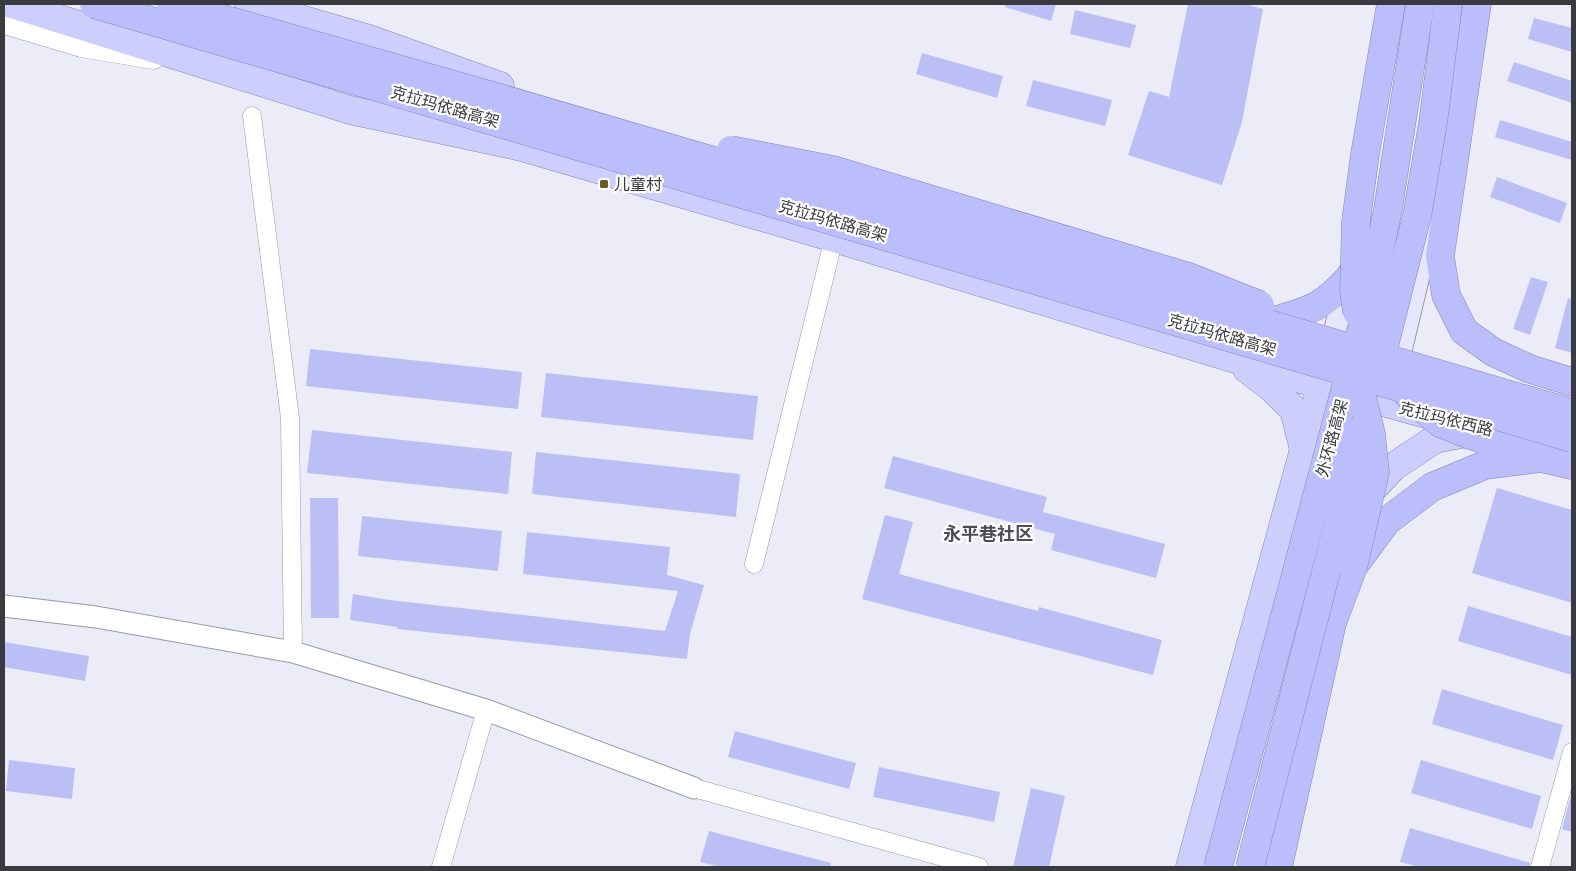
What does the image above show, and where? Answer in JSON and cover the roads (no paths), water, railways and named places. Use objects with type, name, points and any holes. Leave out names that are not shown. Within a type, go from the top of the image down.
[{"type":"highway","name":"克拉玛依路高架","points":[[94,4],[1572,438]]},
{"type":"highway","name":"克拉玛依路高架","points":[[171,4],[503,99],[1572,414]]},
{"type":"highway","points":[[1391,4],[1365,154],[1356,221],[1354,290],[1358,319],[1370,346],[1412,399],[1440,423],[1470,435],[1541,458],[1572,465]]},
{"type":"highway","name":"外环路高架","points":[[1218,867],[1370,297],[1388,209],[1420,4]]},
{"type":"highway","name":"外环路高架","points":[[1250,867],[1417,216],[1433,123],[1448,4]]},
{"type":"highway","points":[[1477,4],[1440,256],[1446,295],[1464,331],[1493,352],[1530,369],[1572,382]]},
{"type":"highway","points":[[503,99],[713,146],[833,170],[1189,277],[1298,320],[1335,347],[1360,389],[1370,434],[1375,472],[1353,567],[1332,622],[1278,867]]},
{"type":"highway","points":[[1270,322],[1309,310],[1321,304],[1334,295],[1350,277]]},
{"type":"highway","points":[[1353,567],[1387,521],[1432,486],[1485,465],[1541,458]]},
{"type":"main road","name":"克拉玛依西路","points":[[12,4],[350,110],[522,147],[834,238],[1386,404],[1572,450]]},
{"type":"main road","points":[[249,4],[369,39],[594,120],[1397,359],[1572,414]]},
{"type":"main road","points":[[1190,867],[1334,341],[1372,194],[1404,4]]},
{"type":"main road","points":[[1267,867],[1386,404],[1439,184],[1467,4]]},
{"type":"main road","points":[[350,110],[362,100],[370,86],[375,71],[374,54],[369,39]]},
{"type":"main road","points":[[1232,358],[1272,388],[1294,410],[1304,449]]},
{"type":"main road","points":[[1360,502],[1393,466],[1435,439],[1488,429]]},
{"type":"street","points":[[4,25],[81,48],[231,73]]},
{"type":"street","points":[[252,116],[290,418],[293,652]]},
{"type":"street","points":[[754,564],[834,238]]},
{"type":"street","points":[[4,606],[96,617],[293,652],[486,710],[694,788],[979,867]]},
{"type":"street","points":[[441,867],[486,710]]},
{"type":"street","points":[[1540,867],[1572,752]]},
{"type":"place","name":"儿童村","points":[[604,184]]},
{"type":"district","name":"永平巷社区","points":[[988,534]]}]
